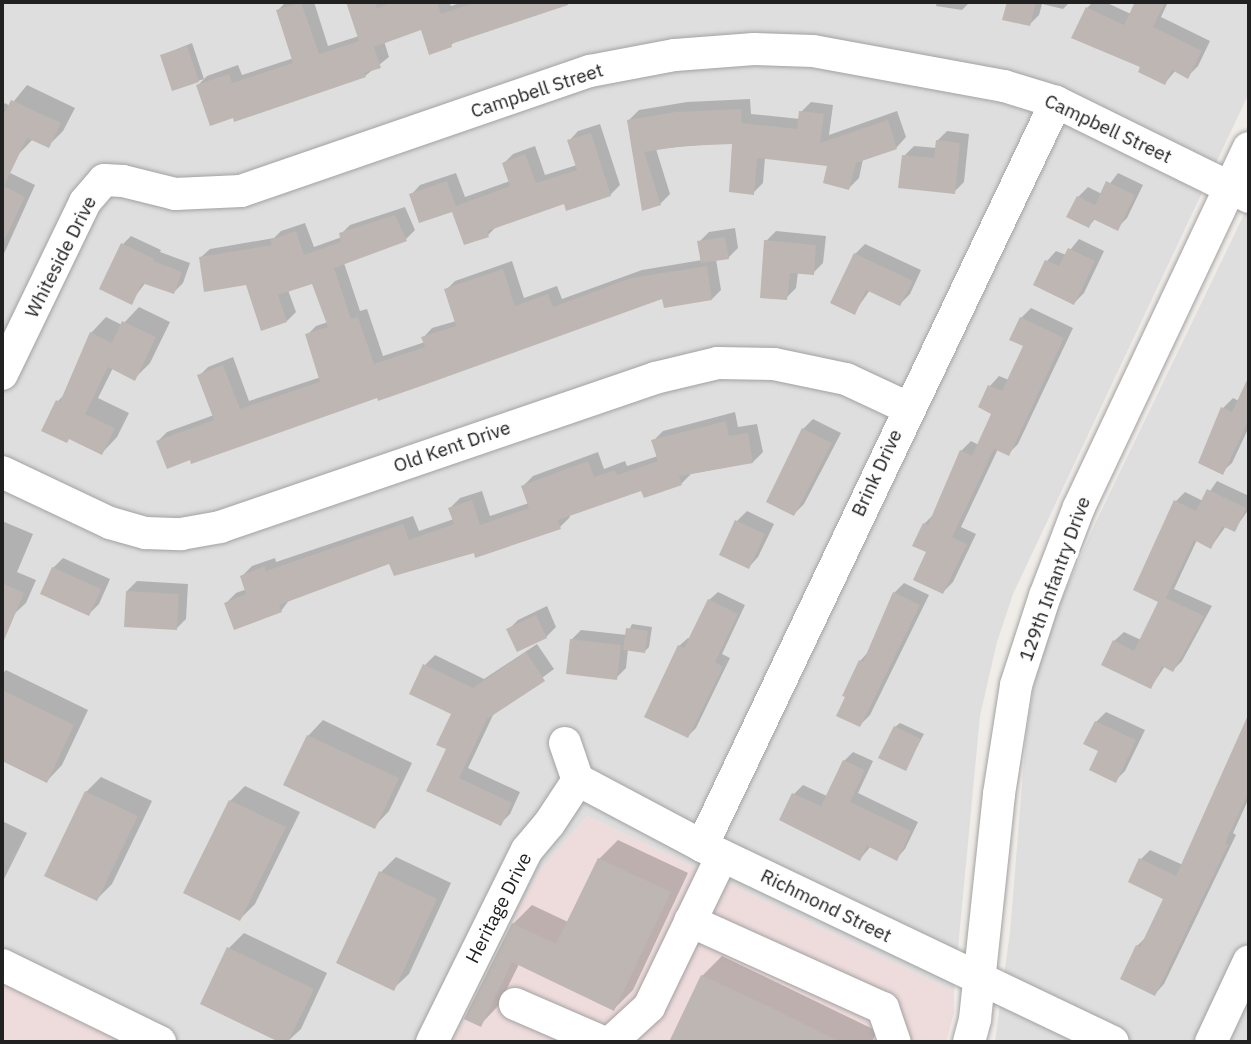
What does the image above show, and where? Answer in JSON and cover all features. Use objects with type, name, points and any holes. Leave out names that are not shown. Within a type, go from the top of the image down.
[{"type":"street","name":"Campbell Street","points":[[104,180],[123,181],[175,194],[241,191],[590,71],[675,55],[754,49],[813,51],[1004,86],[1056,102],[1240,192]]},
{"type":"street","name":"Brink Drive","points":[[611,1042],[649,1007],[690,921],[712,851],[908,408],[1056,102]]},
{"type":"street","name":"129th Infantry Drive","points":[[970,1042],[999,794],[1016,685],[1045,596],[1079,507],[1240,192],[1249,148]]},
{"type":"street","name":"Whiteside Drive","points":[[2,374],[85,202],[104,180]]},
{"type":"street","name":"Old Kent Drive","points":[[2,472],[110,523],[146,533],[181,534],[220,527],[655,378],[718,363],[774,365],[846,379],[908,408]]},
{"type":"street","points":[[565,743],[578,780]]},
{"type":"street","name":"Richmond Street","points":[[578,780],[712,851],[1113,1042]]},
{"type":"street","name":"Heritage Drive","points":[[432,1042],[527,850],[549,824],[578,780]]},
{"type":"street","points":[[690,921],[883,1008],[895,1042]]},
{"type":"street","points":[[1211,1042],[1249,961]]},
{"type":"street","points":[[2,965],[160,1042]]},
{"type":"street","points":[[514,1004],[603,1042]]},
{"type":"shaded area","points":[[2,2],[1249,2],[1249,93],[1013,594],[997,642],[980,716],[954,991],[587,816],[538,873],[451,1042],[141,1042],[2,977]]},
{"type":"shaded area","points":[[1249,204],[1249,1042],[995,1042],[1010,932],[1026,735],[1036,671],[1049,628],[1095,524]]},
{"type":"shaded area","points":[[587,816],[954,991],[954,1013],[946,1042],[451,1042],[538,873]]},
{"type":"shaded area","points":[[2,977],[141,1042],[2,1042]]},
{"type":"building","points":[[301,2],[319,54],[359,41],[346,2],[375,2],[377,8],[393,2],[437,2],[441,14],[477,2],[568,2],[568,5],[451,44],[452,47],[429,55],[421,30],[374,47],[381,68],[364,73],[366,77],[234,122],[233,118],[210,126],[196,85],[229,74],[232,83],[293,63],[276,10]]},
{"type":"building","points":[[1007,2],[1036,2],[1030,26],[1002,20]]},
{"type":"building","points":[[1135,2],[1165,2],[1153,27],[1202,51],[1188,79],[1172,70],[1165,85],[1138,72],[1140,67],[1071,38],[1086,7],[1124,25]]},
{"type":"building","points":[[187,46],[199,82],[172,91],[160,55]]},
{"type":"building","points":[[11,100],[61,123],[49,148],[27,138],[4,186],[25,197],[2,245],[2,118]]},
{"type":"building","points":[[741,109],[742,123],[797,129],[799,111],[824,114],[820,143],[888,120],[897,149],[856,163],[849,190],[823,183],[827,166],[757,158],[754,195],[729,192],[732,144],[683,146],[644,152],[661,205],[642,211],[627,120],[676,112]]},
{"type":"building","points":[[591,133],[611,196],[566,211],[564,204],[487,231],[489,237],[464,245],[452,212],[419,223],[409,194],[447,181],[456,206],[510,186],[502,163],[525,154],[536,183],[577,170],[567,140]]},
{"type":"building","points":[[936,140],[960,143],[955,194],[898,188],[902,155],[934,158]]},
{"type":"building","points":[[1106,181],[1135,195],[1118,231],[1093,219],[1089,228],[1066,217],[1077,196],[1095,205]]},
{"type":"building","points":[[395,215],[407,241],[334,268],[351,319],[358,317],[374,364],[425,347],[421,337],[456,326],[444,289],[503,269],[515,306],[548,294],[553,307],[631,278],[707,266],[712,300],[664,308],[662,299],[378,401],[377,398],[191,464],[190,460],[167,469],[156,441],[214,420],[197,375],[223,365],[240,409],[320,382],[305,334],[328,327],[312,284],[278,295],[287,322],[261,331],[246,285],[204,292],[199,257],[272,245],[270,240],[296,231],[304,255],[341,242],[339,233]]},
{"type":"building","points":[[725,237],[729,259],[701,263],[697,241]]},
{"type":"building","points":[[764,240],[816,245],[814,275],[790,273],[787,300],[760,298]]},
{"type":"building","points":[[121,243],[154,259],[153,261],[182,272],[174,294],[142,283],[132,305],[99,289]]},
{"type":"building","points":[[1068,248],[1095,261],[1074,305],[1033,285],[1045,260],[1059,266]]},
{"type":"building","points":[[854,253],[913,281],[900,306],[866,290],[855,315],[830,303]]},
{"type":"building","points":[[1020,317],[1064,338],[1009,456],[994,449],[952,537],[967,544],[943,594],[913,580],[926,552],[912,546],[923,523],[928,525],[960,450],[972,456],[991,414],[978,407],[988,385],[1002,391],[1023,346],[1009,340]]},
{"type":"building","points":[[122,321],[156,337],[135,381],[108,367],[85,414],[115,428],[102,455],[69,439],[67,443],[41,431],[56,400],[60,402],[90,332],[112,343]]},
{"type":"building","points":[[1249,376],[1249,419],[1223,475],[1198,463],[1221,407],[1232,412]]},
{"type":"building","points":[[726,421],[729,436],[748,433],[753,463],[679,476],[682,485],[644,498],[641,491],[558,520],[561,529],[475,558],[474,553],[394,576],[389,564],[279,605],[282,612],[234,630],[224,603],[246,594],[240,576],[265,566],[266,571],[403,524],[409,540],[454,524],[448,508],[472,500],[480,525],[529,508],[521,486],[588,461],[594,477],[615,470],[617,475],[658,461],[651,440]]},
{"type":"building","points":[[802,428],[832,443],[794,516],[766,502]]},
{"type":"building","points":[[1207,489],[1246,508],[1235,532],[1222,526],[1211,549],[1194,540],[1166,598],[1204,616],[1173,672],[1162,666],[1151,689],[1101,665],[1113,640],[1134,651],[1158,602],[1133,590],[1174,500],[1196,511]]},
{"type":"building","points":[[735,520],[765,534],[749,569],[719,555]]},
{"type":"building","points":[[52,567],[101,589],[89,616],[40,594]]},
{"type":"building","points":[[2,583],[24,593],[2,645]]},
{"type":"building","points":[[126,591],[179,594],[177,630],[124,627]]},
{"type":"building","points":[[893,592],[920,605],[860,727],[836,716],[845,697],[842,696],[859,660],[863,662]]},
{"type":"building","points":[[708,599],[738,614],[715,662],[723,667],[688,738],[644,717],[678,645],[684,648]]},
{"type":"building","points":[[536,615],[547,638],[517,652],[506,629]]},
{"type":"building","points":[[626,628],[648,631],[645,653],[623,650]]},
{"type":"building","points":[[570,639],[621,645],[617,680],[566,674]]},
{"type":"building","points":[[526,652],[545,681],[487,719],[459,778],[512,803],[501,826],[426,791],[446,749],[436,745],[451,714],[409,694],[423,664],[473,688]]},
{"type":"building","points":[[2,690],[74,725],[47,783],[2,761]]},
{"type":"building","points":[[1249,713],[1249,792],[1225,843],[1228,845],[1155,996],[1120,979],[1136,945],[1140,947],[1163,899],[1128,882],[1139,858],[1176,876]]},
{"type":"building","points":[[1095,721],[1136,740],[1116,783],[1089,770],[1098,751],[1083,744]]},
{"type":"building","points":[[894,726],[921,739],[906,771],[878,758]]},
{"type":"building","points":[[307,735],[399,778],[375,829],[283,785]]},
{"type":"building","points":[[843,760],[865,770],[850,802],[911,831],[897,861],[867,846],[860,861],[779,820],[792,793],[821,806]]},
{"type":"building","points":[[85,791],[138,816],[97,901],[44,876]]},
{"type":"building","points":[[229,800],[286,827],[240,921],[183,893]]},
{"type":"building","points":[[598,858],[671,892],[614,1011],[512,962],[481,1027],[464,1019],[512,923],[556,944]]},
{"type":"building","points":[[379,871],[437,899],[394,991],[336,963]]},
{"type":"building","points":[[227,947],[314,989],[288,1042],[279,1042],[200,1004]]},
{"type":"building","points":[[701,975],[774,1009],[840,1042],[669,1042]]}]
